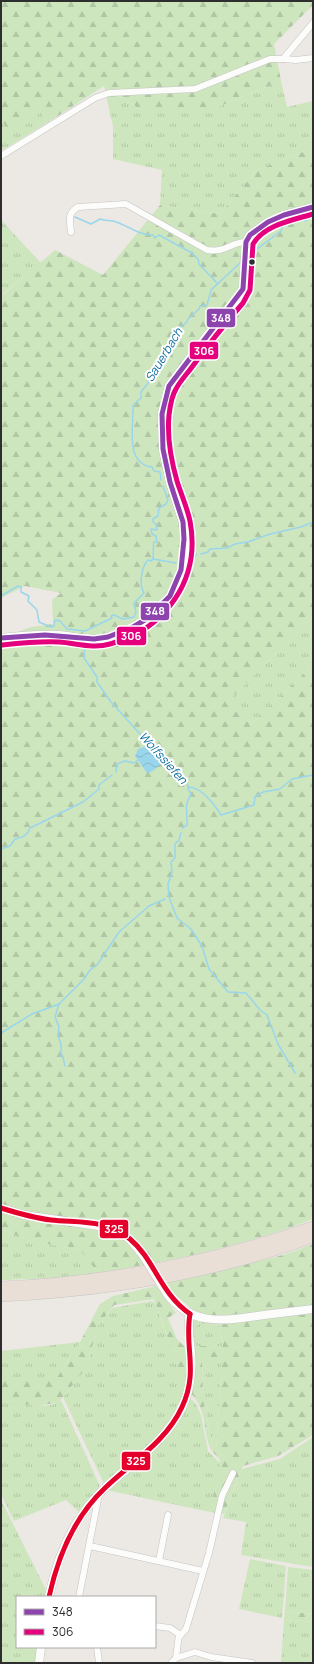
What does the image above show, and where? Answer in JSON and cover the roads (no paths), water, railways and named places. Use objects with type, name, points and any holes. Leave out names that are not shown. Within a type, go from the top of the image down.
[{"type":"highway","points":[[1,1287],[20,1287],[61,1283],[190,1263],[230,1253],[313,1227]]},
{"type":"highway","points":[[1,1296],[62,1293],[140,1283],[234,1263],[313,1237]]},
{"type":"highway","points":[[1,1282],[16,1284],[20,1287]]},
{"type":"street","points":[[283,59],[313,23]]},
{"type":"street","points":[[1,156],[95,98],[109,93],[195,89],[270,59],[296,60],[313,58]]},
{"type":"street","points":[[71,232],[69,216],[73,210],[78,207],[126,204],[207,250],[219,252],[240,242],[246,242]]},
{"type":"street","points":[[1,638],[61,635],[82,639],[109,638],[145,621],[159,610],[171,595],[180,578],[183,564],[184,533],[183,522],[164,461],[162,429],[165,400],[169,386],[208,334],[237,299],[243,289],[246,242],[250,235],[268,222],[284,215],[313,207]]},
{"type":"street","points":[[1,1208],[30,1216],[112,1228],[120,1231],[132,1241],[144,1257],[167,1294],[178,1306],[190,1314],[206,1319],[231,1320],[313,1309]]},
{"type":"street","points":[[50,1596],[57,1564],[68,1538],[81,1517],[99,1494],[167,1432],[179,1414],[188,1393],[191,1374],[188,1323],[190,1314]]},
{"type":"street","points":[[179,1637],[186,1629],[204,1571],[222,1496],[233,1473]]},
{"type":"street","points":[[79,1596],[99,1494]]},
{"type":"street","points":[[159,1561],[168,1515]]},
{"type":"street","points":[[90,1546],[204,1571]]},
{"type":"street","points":[[156,1626],[170,1628],[177,1631],[179,1637],[176,1658]]},
{"type":"street","points":[[39,1663],[41,1648]]},
{"type":"street","points":[[97,1648],[99,1663]]},
{"type":"street","points":[[171,1663],[176,1658],[195,1652],[211,1657],[252,1663]]},
{"type":"water","points":[[146,746],[159,762],[159,766],[147,773],[135,756],[138,749]]},
{"type":"waterway","points":[[75,217],[91,224],[100,219],[113,221],[137,232],[153,235],[155,238],[159,235],[192,253],[198,259],[199,264],[217,283]]},
{"type":"waterway","name":"Sauerbach","points":[[249,255],[281,231],[283,225],[299,218],[305,221],[313,217]]},
{"type":"waterway","name":"Sauerbach","points":[[161,480],[160,472],[154,471],[152,467],[143,464],[137,459],[134,451],[132,442],[133,405],[141,398],[141,392],[148,383],[150,375],[157,369],[159,360],[170,346],[178,329],[186,323],[200,306],[207,305],[211,290],[241,262]]},
{"type":"waterway","name":"Sauerbach","points":[[85,631],[112,618],[111,616],[114,615],[123,619],[134,617],[136,612],[134,603],[144,593],[142,590],[141,581],[142,571],[148,560],[152,561],[154,542],[157,542],[156,536],[152,534],[151,529],[157,530],[153,519],[158,516],[159,508],[166,504],[168,500],[163,486]]},
{"type":"waterway","points":[[201,554],[208,552],[210,549],[227,548],[235,544],[248,542],[270,534],[301,527],[313,522]]},
{"type":"waterway","points":[[186,565],[189,564],[197,554]]},
{"type":"waterway","points":[[153,559],[176,563]]},
{"type":"waterway","points":[[1,596],[18,586],[21,587],[21,592],[29,596],[28,601],[37,610],[39,622],[51,627],[54,626],[55,620],[60,621],[67,629],[85,631]]},
{"type":"waterway","name":"Wolfssiefen","points":[[85,644],[84,658],[97,677],[97,682],[111,702],[187,782],[188,787],[203,793],[221,815],[254,805],[255,797],[263,792],[280,789],[292,779],[313,775]]},
{"type":"waterway","points":[[116,772],[117,764],[125,761],[134,763],[138,760]]},
{"type":"waterway","points":[[1,849],[10,846],[15,839],[25,836],[30,828],[83,802],[99,789],[99,785],[112,775]]},
{"type":"waterway","points":[[182,828],[187,825],[186,806],[191,795],[188,788]]},
{"type":"waterway","points":[[181,833],[179,840],[175,844],[175,858],[171,862],[172,872],[168,884],[169,897],[177,918],[191,929],[202,946],[209,969],[228,992],[246,993],[260,1010],[267,1015],[278,1044],[295,1073]]},
{"type":"waterway","points":[[1,1033],[32,1014],[59,1004],[84,979],[90,970],[97,965],[119,932],[149,906],[165,899]]},
{"type":"waterway","points":[[59,1004],[55,1017],[59,1027],[58,1035],[61,1045],[61,1054],[65,1066]]}]
